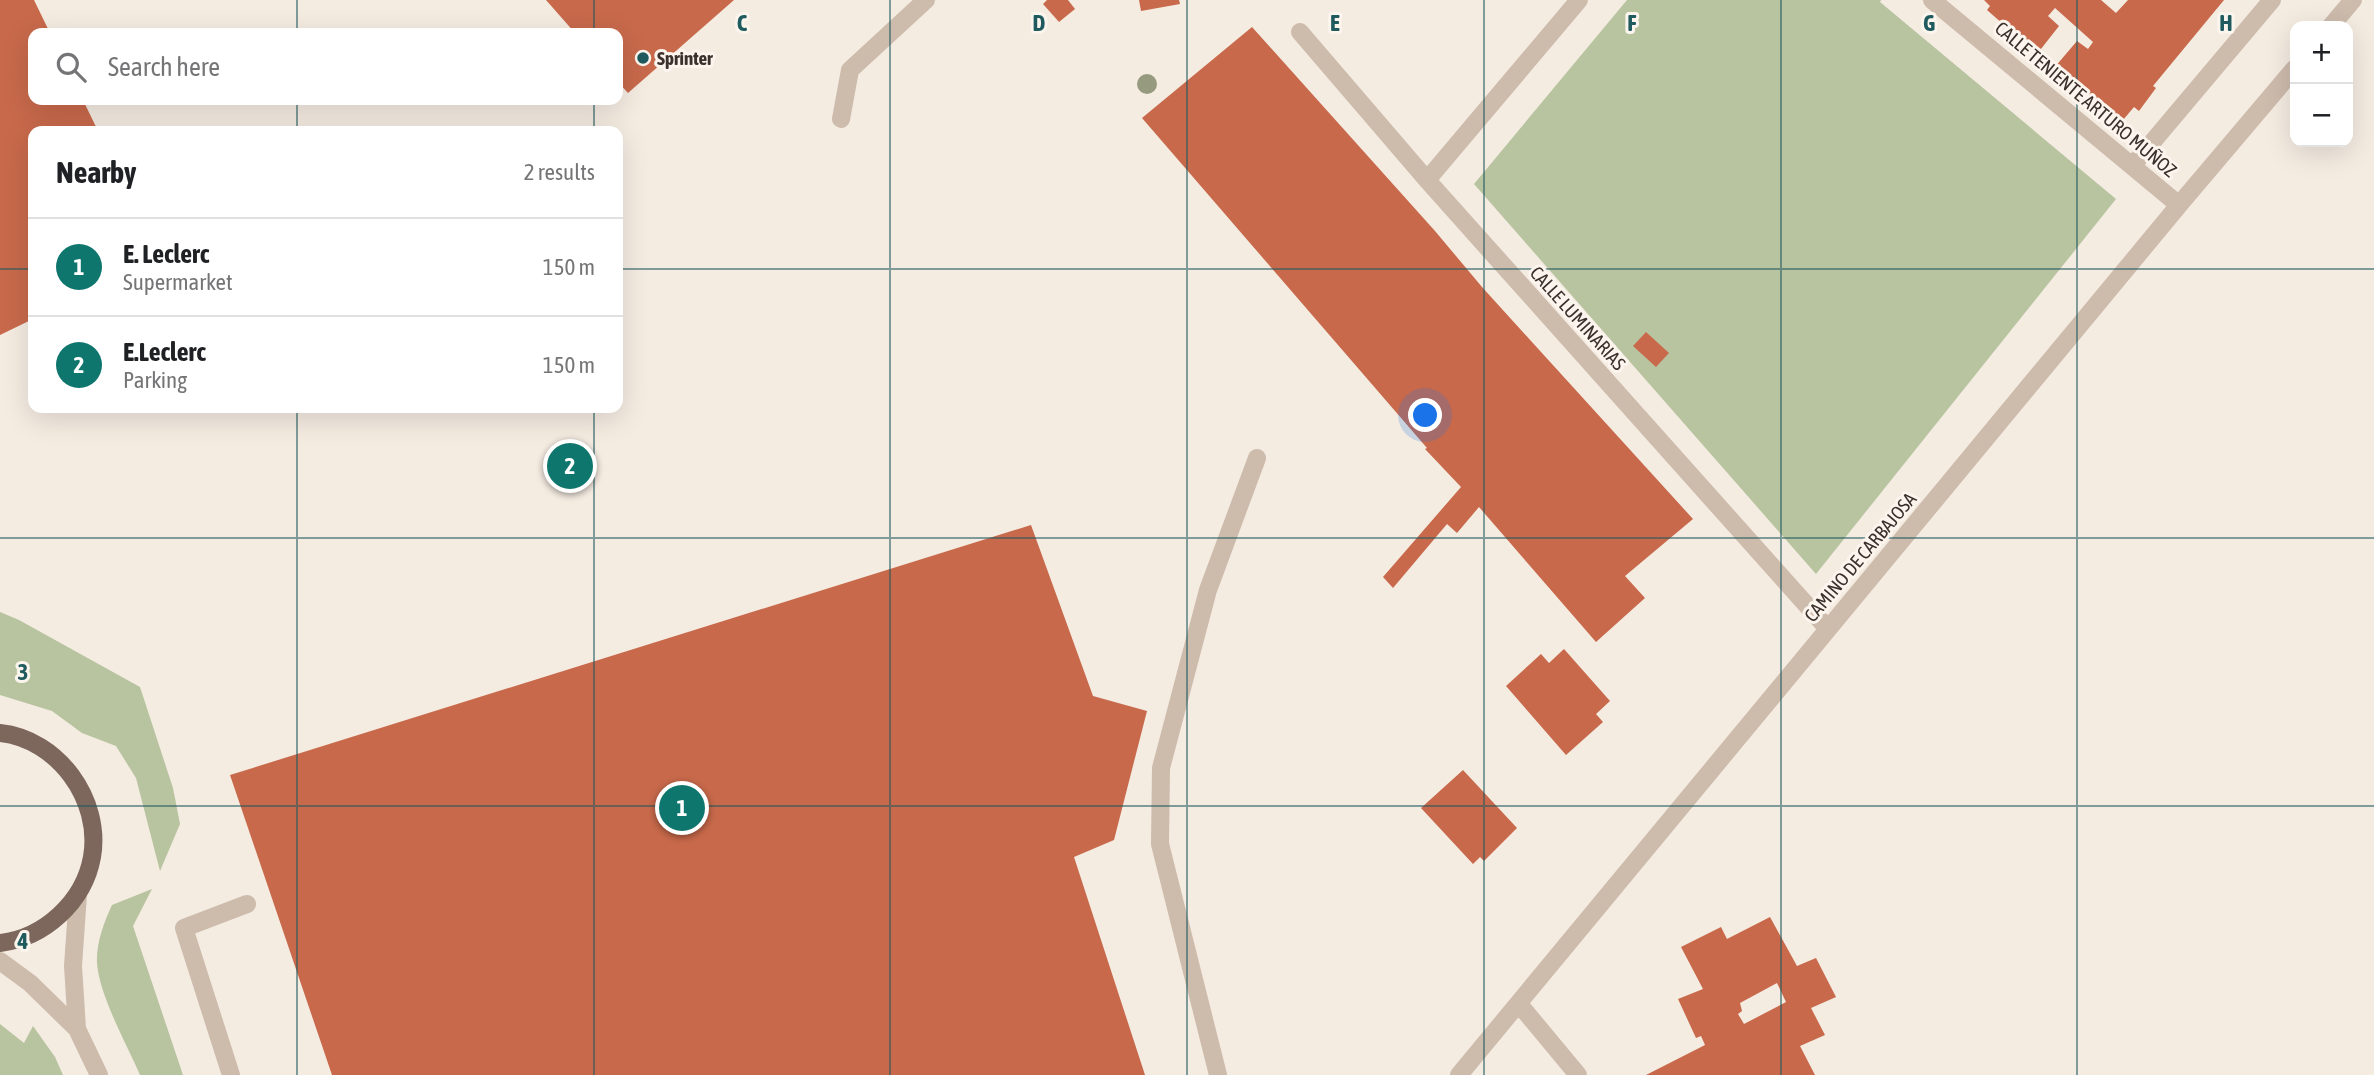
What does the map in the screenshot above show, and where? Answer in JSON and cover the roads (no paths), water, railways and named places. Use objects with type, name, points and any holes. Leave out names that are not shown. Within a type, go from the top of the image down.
[{"type":"main road","points":[[0,733],[15,735],[50,752],[77,781],[91,818],[92,857],[78,894],[53,923],[18,941],[0,943]]},
{"type":"street","points":[[841,118],[850,70],[926,0]]},
{"type":"street","points":[[1427,180],[1579,0]]},
{"type":"street","name":"CALLE TENIENTE ARTURO MUÑOZ","points":[[1932,0],[2179,205]]},
{"type":"street","points":[[2133,165],[2272,0]]},
{"type":"street","points":[[2335,21],[2353,0]]},
{"type":"street","name":"CALLE LUMINARIAS","points":[[1300,32],[1427,180],[1828,629]]},
{"type":"street","name":"CAMINO DE CARBAJOSA","points":[[1459,1075],[2290,74]]},
{"type":"street","points":[[1218,1075],[1160,844],[1161,768],[1208,590],[1257,458]]},
{"type":"street","points":[[77,1029],[73,966],[78,894]]},
{"type":"street","points":[[232,1075],[184,928],[247,904]]},
{"type":"street","points":[[0,961],[30,983],[77,1029],[99,1075]]},
{"type":"street","points":[[1519,1004],[1578,1075]]},
{"type":"place","name":"Sprinter","points":[[643,58]]},
{"type":"place","name":"E.Leclerc","points":[[570,466]]},
{"type":"place","name":"E. Leclerc","points":[[682,808]]}]
